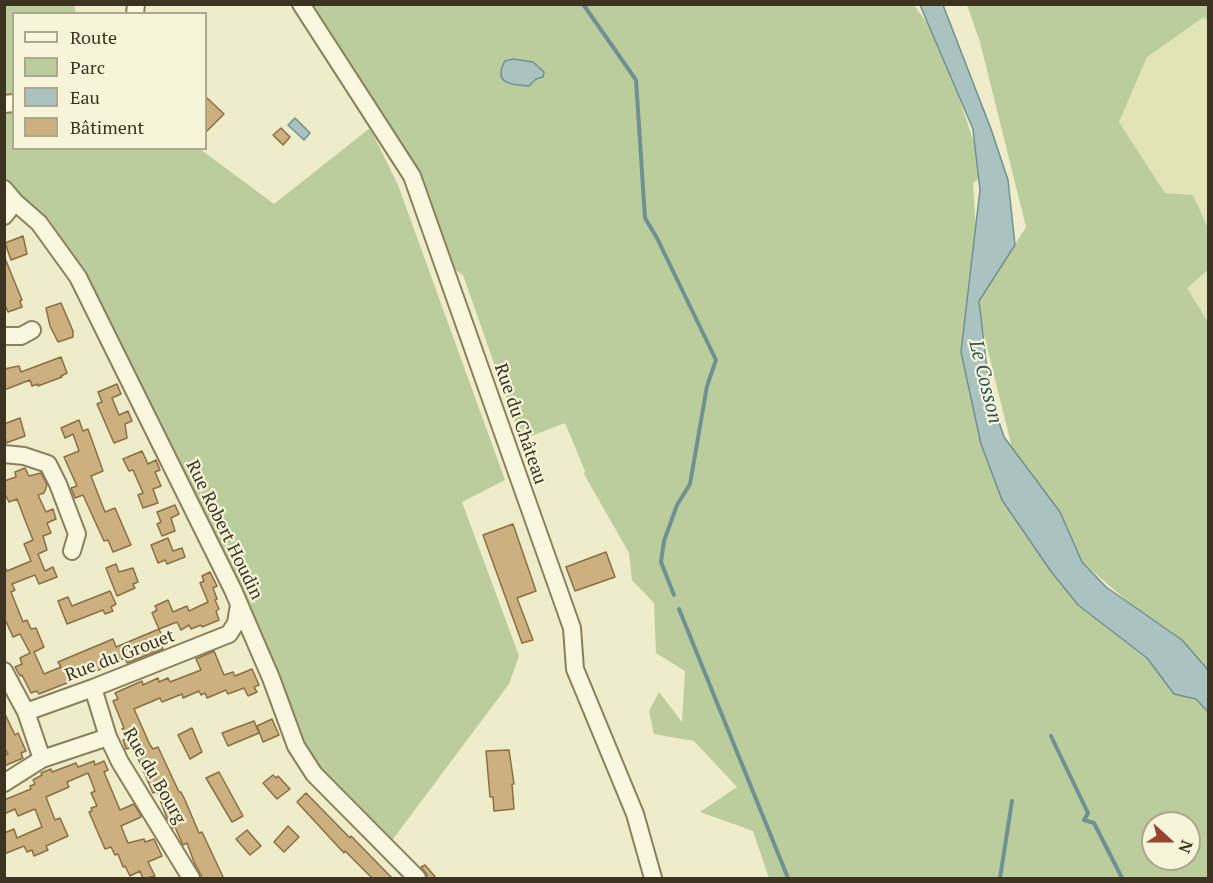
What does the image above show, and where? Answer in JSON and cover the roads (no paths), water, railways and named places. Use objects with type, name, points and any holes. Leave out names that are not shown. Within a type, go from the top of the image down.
[{"type":"street","name":"Rue du Château","points":[[301,4],[412,176],[572,628],[575,669],[635,814],[653,879]]},
{"type":"street","points":[[4,216],[10,196]]},
{"type":"street","name":"Rue Robert Houdin","points":[[10,196],[39,223],[78,277],[233,590],[296,746],[314,774],[417,879]]},
{"type":"street","points":[[4,336],[21,336],[32,330]]},
{"type":"street","points":[[4,454],[24,456],[48,464],[77,534],[72,551]]},
{"type":"street","points":[[239,605],[236,623],[228,634],[240,637],[258,649]]},
{"type":"street","name":"Rue du Grouet","points":[[26,712],[228,634]]},
{"type":"street","points":[[4,671],[26,712],[42,759]]},
{"type":"street","name":"Rue du Bourg","points":[[93,688],[108,737],[120,762],[192,879]]},
{"type":"street","points":[[4,783],[42,759],[108,737]]},
{"type":"water","name":"Le Cosson","points":[[920,5],[943,5],[991,129],[1008,180],[1015,245],[979,301],[990,395],[1004,437],[1060,512],[1082,562],[1106,587],[1182,640],[1208,670],[1208,712],[1196,699],[1174,694],[1147,658],[1078,605],[1050,570],[1002,500],[981,444],[961,352],[980,190],[973,129]]},
{"type":"water","points":[[513,59],[533,62],[544,72],[543,77],[536,79],[529,86],[506,82],[502,79],[502,69],[505,61]]},
{"type":"water","points":[[295,118],[310,133],[304,140],[288,125]]},
{"type":"waterway","points":[[583,4],[636,80],[645,218],[716,360],[707,386],[690,484],[677,505],[664,541],[661,562],[674,595]]},
{"type":"waterway","points":[[679,609],[788,878]]},
{"type":"waterway","points":[[1051,736],[1088,813],[1084,820],[1094,823],[1122,878]]},
{"type":"waterway","points":[[1000,878],[1012,801]]}]
